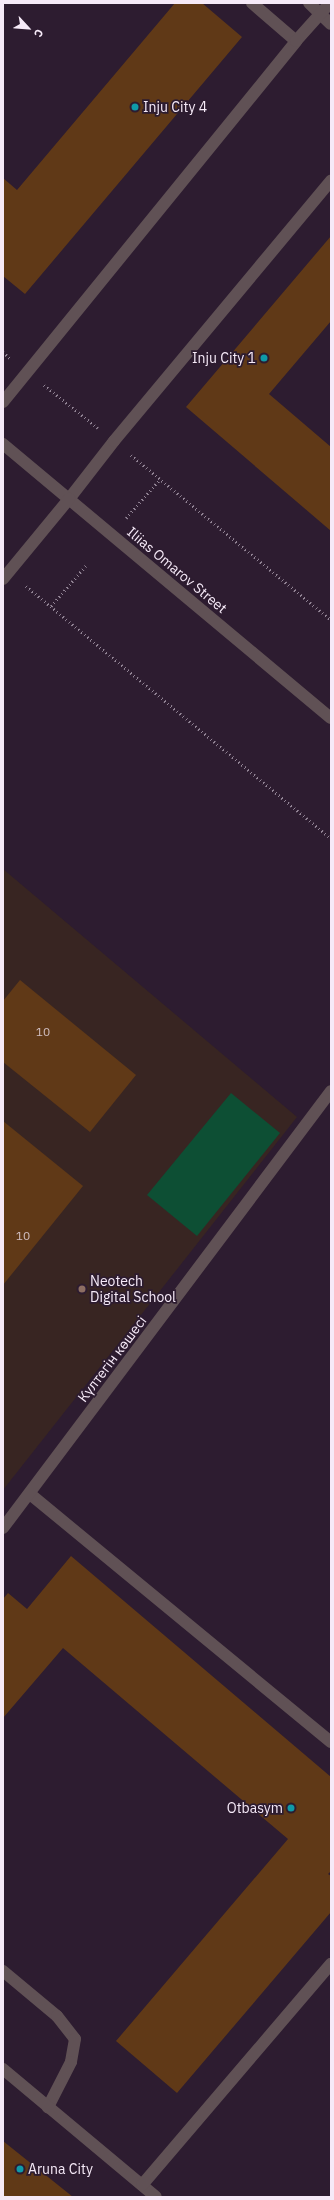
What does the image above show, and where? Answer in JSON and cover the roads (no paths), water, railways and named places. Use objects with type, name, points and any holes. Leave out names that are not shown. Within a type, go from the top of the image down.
[{"type":"street","points":[[252,3],[296,41]]},
{"type":"street","points":[[309,3],[331,24]]},
{"type":"street","points":[[3,402],[296,41],[330,3]]},
{"type":"street","points":[[6,576],[114,441],[331,181]]},
{"type":"street","name":"Iliias Omarov Street","points":[[3,444],[331,718]]},
{"type":"street","name":"Күлтегін көшесі","points":[[3,1528],[331,1091]]},
{"type":"street","points":[[30,1494],[331,1742]]},
{"type":"street","points":[[142,2185],[331,1964]]},
{"type":"street","points":[[3,1971],[57,2016],[75,2039],[71,2062],[48,2107]]},
{"type":"street","points":[[3,2069],[156,2197]]},
{"type":"place","name":"Inju City 4","points":[[135,107]]},
{"type":"place","name":"Inju City 1","points":[[264,358]]},
{"type":"place","name":"Neotech Digital School","points":[[82,1289]]},
{"type":"place","name":"Otbasym","points":[[291,1808]]},
{"type":"place","name":"Aruna City","points":[[20,2169]]}]
